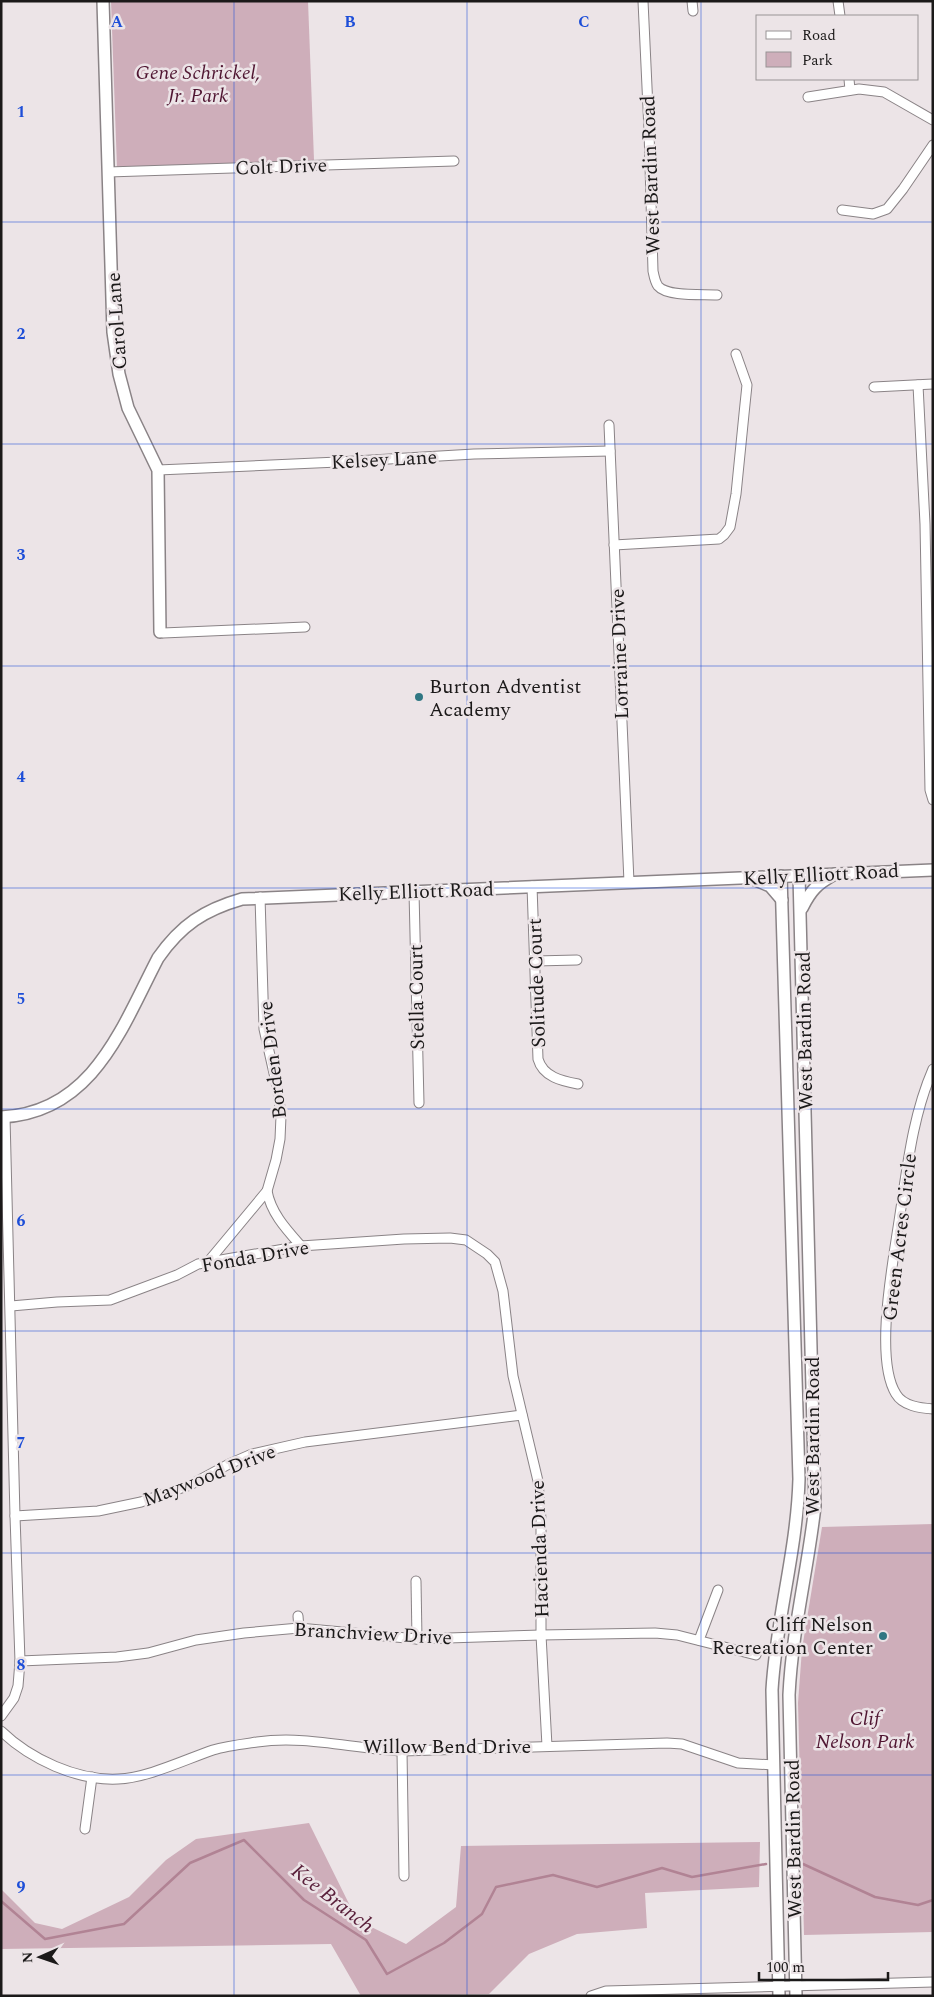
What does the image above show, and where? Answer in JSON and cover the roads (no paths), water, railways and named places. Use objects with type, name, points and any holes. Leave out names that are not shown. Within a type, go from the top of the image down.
[{"type":"street","name":"Carol Lane","points":[[102,1],[113,332],[119,374],[128,408],[158,470],[162,633]]},
{"type":"street","name":"West Bardin Road","points":[[643,1],[656,283],[664,291],[676,294],[717,295]]},
{"type":"street","points":[[692,1],[693,12]]},
{"type":"street","points":[[838,1],[840,15]]},
{"type":"street","points":[[849,80],[850,90]]},
{"type":"street","points":[[808,97],[860,89],[884,92],[933,120]]},
{"type":"street","points":[[842,210],[873,214],[887,209],[933,145]]},
{"type":"street","name":"Colt Drive","points":[[108,172],[454,161]]},
{"type":"street","points":[[614,544],[719,539],[730,527],[736,494],[747,385],[736,354]]},
{"type":"street","points":[[874,387],[933,384]]},
{"type":"street","points":[[918,385],[925,524],[930,781],[933,800]]},
{"type":"street","name":"Lorraine Drive","points":[[609,425],[629,882]]},
{"type":"street","name":"Kelsey Lane","points":[[158,470],[474,454],[610,451]]},
{"type":"street","points":[[162,633],[305,627]]},
{"type":"street","name":"Kelly Elliott Road","points":[[3,1117],[20,1115],[44,1108],[82,1085],[94,1072],[109,1049],[158,958],[182,930],[194,920],[218,907],[242,900],[260,897],[933,870]]},
{"type":"street","points":[[801,910],[812,890],[820,882],[837,873]]},
{"type":"street","name":"West Bardin Road","points":[[796,1991],[788,1695],[791,1661],[811,1543],[815,1506],[800,875]]},
{"type":"street","name":"West Bardin Road","points":[[779,1991],[772,1690],[774,1660],[794,1540],[799,1480],[781,876]]},
{"type":"street","points":[[749,878],[770,886],[782,900]]},
{"type":"street","name":"Solitude Court","points":[[532,886],[538,1059],[540,1066],[551,1076],[578,1084]]},
{"type":"street","name":"Stella Court","points":[[414,892],[419,1103]]},
{"type":"street","name":"Borden Drive","points":[[208,1262],[267,1191],[276,1160],[281,1116],[278,1091],[264,1029],[260,897]]},
{"type":"street","points":[[535,961],[577,960]]},
{"type":"street","name":"Green Acres Circle","points":[[933,1069],[912,1133],[887,1300],[886,1355],[890,1381],[900,1401],[913,1406],[933,1409]]},
{"type":"street","points":[[1,1716],[14,1698],[18,1686],[20,1661],[11,1306],[3,1117]]},
{"type":"street","points":[[267,1191],[269,1201],[281,1224],[301,1246]]},
{"type":"street","name":"Fonda Drive","points":[[11,1306],[110,1300],[178,1275],[198,1264],[301,1246],[450,1238],[466,1240],[475,1246]]},
{"type":"street","name":"Hacienda Drive","points":[[475,1246],[488,1254],[495,1262],[503,1291],[514,1376],[538,1481],[541,1519],[541,1634],[547,1746]]},
{"type":"street","name":"Maywood Drive","points":[[15,1516],[98,1511],[141,1502],[190,1486],[229,1464],[252,1454],[305,1442],[522,1415]]},
{"type":"street","points":[[794,1540],[811,1543]]},
{"type":"street","points":[[416,1582],[417,1640]]},
{"type":"street","points":[[699,1640],[718,1590]]},
{"type":"street","points":[[298,1616],[299,1628]]},
{"type":"street","name":"Branchview Drive","points":[[20,1661],[117,1658],[148,1653],[196,1640],[271,1629],[299,1628],[417,1640],[541,1634],[677,1634],[756,1655]]},
{"type":"street","name":"Willow Bend Drive","points":[[1,1731],[16,1746],[52,1766],[74,1773],[117,1780],[172,1766],[215,1750],[259,1741],[312,1740],[375,1750],[402,1751],[667,1743],[682,1744],[738,1763],[774,1765]]},
{"type":"street","points":[[774,1742],[780,1756],[791,1765],[784,1771],[775,1785]]},
{"type":"street","points":[[402,1751],[404,1876]]},
{"type":"street","points":[[85,1829],[92,1776]]},
{"type":"street","points":[[591,1996],[606,1991],[796,1991],[933,1982]]},
{"type":"waterway","name":"Kee Branch","points":[[1,1901],[45,1939],[124,1924],[190,1863],[244,1840],[304,1900],[366,1940],[387,1974],[444,1943],[482,1914],[496,1887],[553,1875],[597,1887],[662,1868],[692,1877],[766,1864]]},
{"type":"waterway","points":[[803,1864],[875,1897],[918,1905],[933,1900]]},
{"type":"place","name":"Burton Adventist Academy","points":[[419,697]]},
{"type":"place","name":"Cliff Nelson Recreation Center","points":[[883,1636]]},
{"type":"park label","name":"Gene Schrickel, Jr. Park","points":[[198,84]]},
{"type":"park label","name":"Clif Nelson Park","points":[[865,1730]]}]
